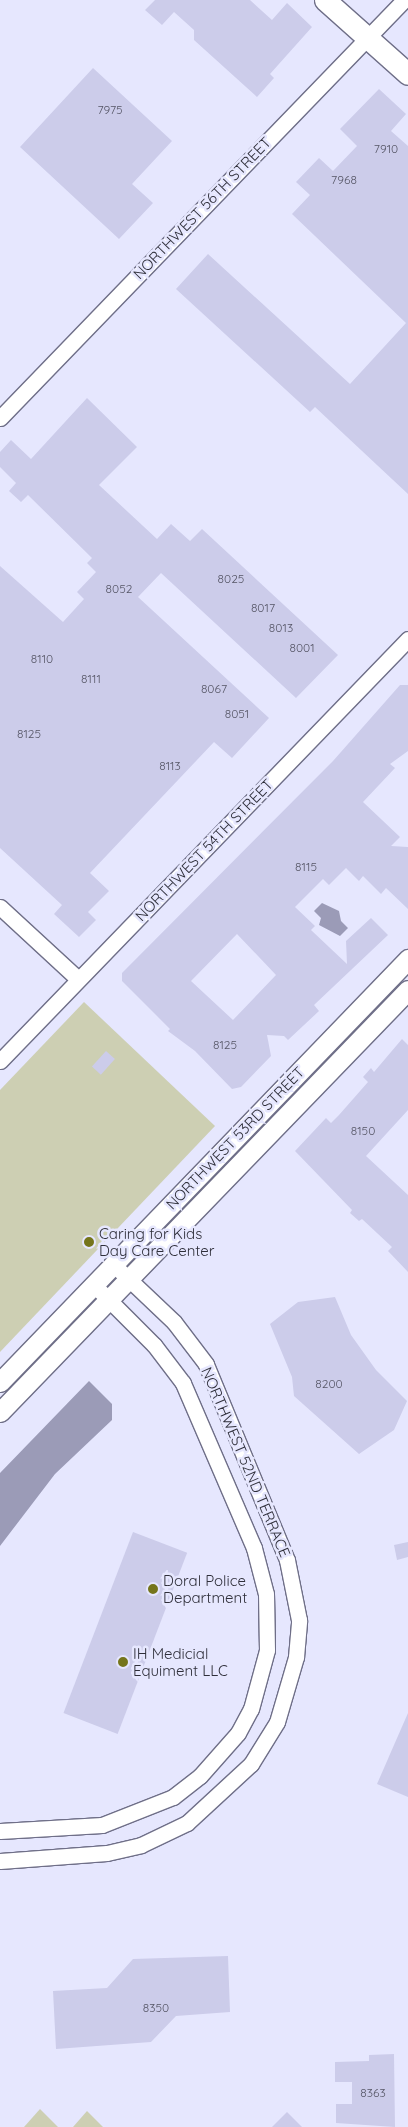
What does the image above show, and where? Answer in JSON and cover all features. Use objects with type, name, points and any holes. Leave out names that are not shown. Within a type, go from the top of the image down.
[{"type":"main road","points":[[325,0],[408,74]]},
{"type":"street","name":"NORTHWEST 56TH STREET","points":[[0,418],[404,0]]},
{"type":"street","name":"NORTHWEST 54TH STREET","points":[[0,1061],[408,639]]},
{"type":"street","points":[[0,907],[78,979]]},
{"type":"street","name":"NORTHWEST 53RD STREET","points":[[0,1382],[408,959]]},
{"type":"street","name":"NORTHWEST 53RD STREET","points":[[0,1412],[408,990]]},
{"type":"street","name":"NORTHWEST 52ND TERRACE","points":[[0,1861],[107,1853],[161,1837],[187,1823],[232,1786],[251,1764],[277,1722],[296,1657],[299,1620],[296,1588],[280,1536],[206,1364],[191,1340],[114,1265]]},
{"type":"street","name":"NORTHWEST 52ND TERRACE","points":[[0,1831],[102,1825],[173,1797],[221,1754],[251,1709],[267,1650],[266,1594],[254,1548],[202,1423],[170,1362],[94,1285]]},
{"type":"street","points":[[202,1423],[226,1411]]},
{"type":"green space","points":[[84,1002],[215,1126],[0,1352],[0,1090]]},
{"type":"green space","points":[[40,2109],[58,2127],[24,2127]]},
{"type":"green space","points":[[87,2111],[103,2127],[73,2127]]},
{"type":"water","points":[[322,903],[339,911],[341,921],[348,928],[340,936],[319,925],[321,918],[314,911]]},
{"type":"water","points":[[89,1381],[112,1404],[112,1420],[55,1474],[0,1546],[0,1473]]},
{"type":"building","points":[[155,0],[250,0],[272,20],[287,3],[312,27],[270,74],[274,78],[257,97],[194,40],[194,30],[174,12],[162,25],[145,10]]},
{"type":"building","points":[[93,68],[172,141],[132,184],[153,203],[119,239],[20,147]]},
{"type":"building","points":[[379,89],[406,114],[391,131],[408,146],[408,494],[315,407],[310,412],[176,289],[208,254],[350,384],[406,323],[292,214],[310,195],[296,182],[319,158],[333,171],[357,146],[340,129]]},
{"type":"building","points":[[87,398],[137,447],[99,485],[157,539],[171,524],[190,541],[202,529],[338,655],[296,698],[161,573],[138,597],[269,718],[232,758],[214,742],[90,873],[109,891],[88,912],[96,920],[79,937],[54,914],[62,905],[0,848],[0,566],[63,622],[84,599],[77,592],[96,572],[87,563],[92,558],[28,495],[21,502],[9,491],[16,483],[0,467],[0,452],[11,440],[31,459]]},
{"type":"building","points":[[400,685],[408,685],[408,751],[390,764],[395,768],[363,802],[400,837],[391,846],[408,847],[408,909],[386,888],[381,894],[363,876],[359,881],[346,868],[329,885],[323,879],[295,907],[315,926],[311,930],[347,964],[346,941],[371,918],[388,935],[314,1005],[319,1011],[288,1040],[284,1036],[267,1035],[271,1056],[241,1087],[232,1089],[195,1051],[168,1031],[170,1029],[122,981],[122,973],[333,761]],"holes":[[[237,934],[276,975],[233,1020],[191,981]]]},
{"type":"building","points":[[402,1039],[408,1045],[408,1110],[366,1156],[408,1195],[408,1272],[388,1251],[392,1247],[362,1219],[359,1221],[350,1213],[352,1210],[295,1151],[326,1118],[331,1123],[339,1115],[368,1082],[363,1077],[371,1068],[374,1072]]},
{"type":"building","points":[[106,1051],[115,1059],[101,1075],[92,1067]]},
{"type":"building","points":[[335,1297],[351,1335],[376,1370],[407,1401],[394,1430],[359,1454],[294,1396],[292,1377],[270,1324],[298,1302]]},
{"type":"building","points":[[133,1532],[187,1553],[118,1734],[63,1713]]},
{"type":"building","points":[[408,1542],[408,1557],[397,1560],[394,1545]]},
{"type":"building","points":[[408,1713],[408,1797],[377,1784]]},
{"type":"building","points":[[228,1956],[230,2012],[176,2016],[151,2042],[56,2049],[53,1991],[107,1988],[133,1959]]},
{"type":"building","points":[[394,2054],[395,2127],[336,2123],[336,2104],[352,2104],[352,2082],[335,2082],[335,2062],[369,2061],[369,2055]]},
{"type":"building","points":[[287,2112],[302,2127],[272,2127]]},
{"type":"place","name":"Caring for Kids Day Care Center","points":[[89,1242]]},
{"type":"place","name":"Doral Police Department","points":[[153,1589]]},
{"type":"place","name":"IH Medicial Equiment LLC","points":[[123,1662]]}]
